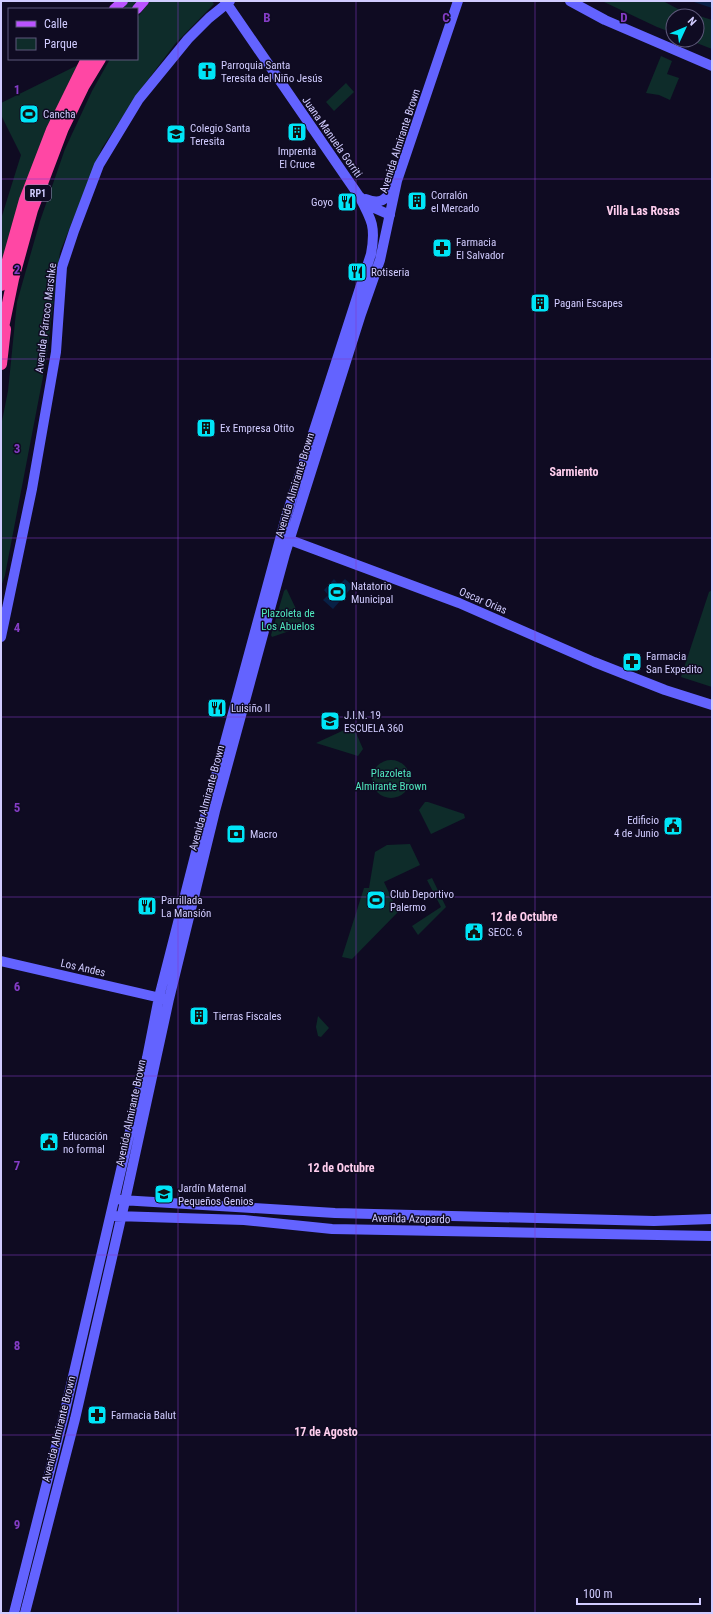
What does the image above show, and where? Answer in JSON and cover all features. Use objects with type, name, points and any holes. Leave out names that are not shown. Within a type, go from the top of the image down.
[{"type":"highway","name":"RP1","points":[[2,281],[25,200],[52,130],[87,60]]},
{"type":"highway","name":"RP1","points":[[1,337],[13,279],[40,186],[70,114],[83,87],[99,60]]},
{"type":"highway","points":[[1,364],[6,313]]},
{"type":"main road","points":[[115,8],[123,1]]},
{"type":"main road","name":"Avenida Almirante Brown","points":[[286,537],[332,406],[380,260],[397,181],[458,1]]},
{"type":"main road","points":[[570,1],[605,20],[712,66]]},
{"type":"main road","name":"Juana Manuela Gorriti","points":[[227,2],[359,196],[372,207],[390,215]]},
{"type":"main road","name":"Avenida Párroco Marshke","points":[[1,637],[5,601],[32,489],[56,352],[62,267],[74,231],[99,165],[140,99],[188,39],[227,2]]},
{"type":"main road","points":[[359,196],[374,202],[381,202],[388,198],[397,181]]},
{"type":"main road","name":"Avenida Almirante Brown","points":[[14,1613],[65,1410],[147,1058],[256,646],[285,554],[286,517],[371,254],[374,237],[373,227],[370,216],[359,196]]},
{"type":"main road","name":"Oscar Orias","points":[[286,537],[459,603],[594,662],[665,690],[712,705]]},
{"type":"main road","name":"Los Andes","points":[[1,961],[164,998]]},
{"type":"main road","name":"Avenida Almirante Brown","points":[[26,1613],[75,1419],[125,1201],[164,998]]},
{"type":"main road","name":"Avenida Azopardo","points":[[114,1200],[335,1213],[654,1221],[712,1219]]},
{"type":"main road","name":"Avenida Azopardo","points":[[109,1216],[244,1220],[332,1229],[712,1236]]},
{"type":"green space","points":[[130,1],[141,1],[135,8],[125,8],[124,4]]},
{"type":"green space","points":[[150,1],[212,1],[214,4],[175,44],[144,85],[102,148],[60,252],[46,361],[5,575],[1,587],[1,426],[8,391],[17,302],[40,221],[65,149],[92,91],[109,60],[138,60],[138,17]]},
{"type":"green space","points":[[602,1],[663,1],[676,8],[665,8],[665,30]]},
{"type":"green space","points":[[705,18],[712,20],[712,49],[705,46]]},
{"type":"green space","points":[[661,56],[672,61],[667,74],[679,78],[670,100],[659,95],[646,93]]},
{"type":"green space","points":[[82,60],[1,267],[1,219],[21,155],[1,115],[1,103],[76,66]]},
{"type":"green space","points":[[346,83],[354,92],[334,111],[326,102]]},
{"type":"green space","name":"Plazoleta de Los Abuelos","points":[[286,589],[304,626],[272,637],[271,635],[284,591]]},
{"type":"green space","points":[[712,590],[712,687],[681,677],[709,592]]},
{"type":"green space","points":[[353,726],[363,749],[358,756],[316,743]]},
{"type":"green space","name":"Plazoleta Almirante Brown","points":[[387,760],[395,760],[405,765],[409,772],[409,786],[405,793],[395,798],[387,798],[377,793],[375,790],[372,783],[372,775],[377,765],[380,763]]},
{"type":"green space","points":[[425,802],[464,814],[465,818],[431,834],[419,810]]},
{"type":"green space","name":"Club Deportivo Palermo","points":[[410,844],[420,865],[384,882],[398,912],[352,959],[342,957],[364,888],[369,888],[375,852],[387,845]]},
{"type":"green space","points":[[432,878],[446,907],[418,935],[412,926],[441,907],[427,880]]},
{"type":"green space","points":[[318,1016],[329,1028],[321,1037],[318,1036],[316,1027]]},
{"type":"water","points":[[691,1],[712,1],[712,8]]},
{"type":"water","name":"Natatorio Municipal","points":[[334,579],[339,585],[345,579],[353,586],[333,609],[323,600],[328,595],[324,590]]},
{"type":"place","name":"Parroquia Santa Teresita del Niño Jesús","points":[[207,71]]},
{"type":"place","name":"Cancha","points":[[29,114]]},
{"type":"place","name":"Imprenta El Cruce","points":[[297,132]]},
{"type":"place","name":"Colegio Santa Teresita","points":[[176,134]]},
{"type":"place","name":"Corralón el Mercado","points":[[417,201]]},
{"type":"place","name":"Goyo","points":[[347,202]]},
{"type":"place","name":"Farmacia El Salvador","points":[[442,248]]},
{"type":"place","name":"Rotiseria","points":[[357,272]]},
{"type":"place","name":"Pagani Escapes","points":[[540,303]]},
{"type":"place","name":"Ex Empresa Otito","points":[[206,428]]},
{"type":"place","name":"Natatorio Municipal","points":[[337,592]]},
{"type":"place","name":"Farmacia San Expedito","points":[[632,662]]},
{"type":"place","name":"Luisiño II","points":[[217,708]]},
{"type":"place","name":"J.I.N. 19 ESCUELA 360","points":[[330,721]]},
{"type":"place","name":"Edificio 4 de Junio","points":[[673,826]]},
{"type":"place","name":"Macro","points":[[236,834]]},
{"type":"place","name":"Club Deportivo Palermo","points":[[376,900]]},
{"type":"place","name":"Parrillada La Mansión","points":[[147,906]]},
{"type":"place","name":"SECC. 6","points":[[474,932]]},
{"type":"place","name":"Tierras Fiscales","points":[[199,1016]]},
{"type":"place","name":"Educación no formal","points":[[49,1142]]},
{"type":"place","name":"Jardín Maternal Pequeños Genios","points":[[164,1194]]},
{"type":"place","name":"Farmacia Balut","points":[[97,1415]]},
{"type":"district","name":"Villa Las Rosas","points":[[643,211]]},
{"type":"district","name":"Sarmiento","points":[[574,472]]},
{"type":"district","name":"12 de Octubre","points":[[524,917]]},
{"type":"district","name":"12 de Octubre","points":[[341,1168]]},
{"type":"district","name":"17 de Agosto","points":[[326,1432]]}]
